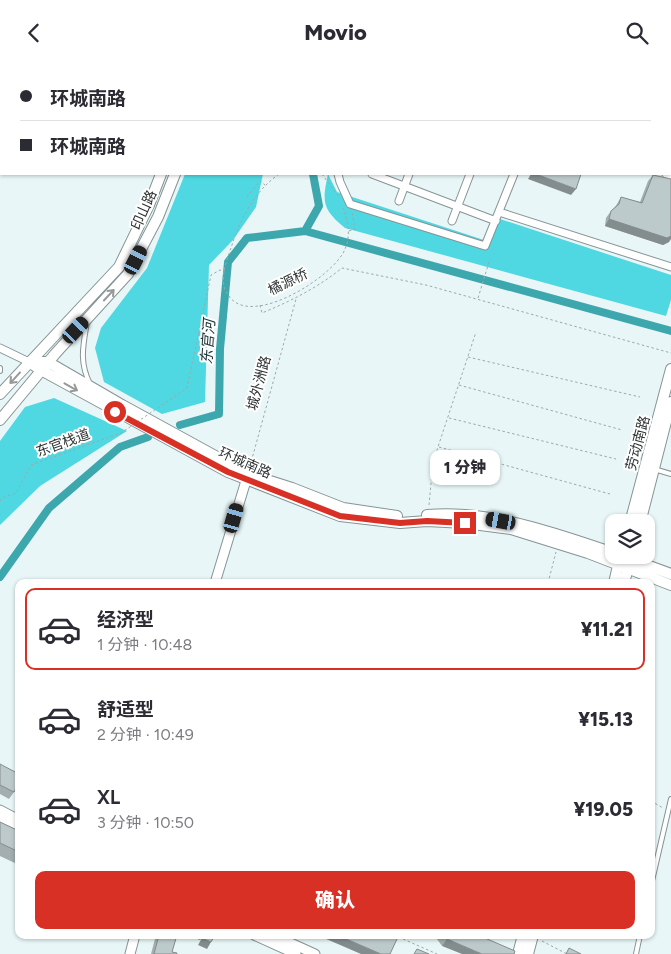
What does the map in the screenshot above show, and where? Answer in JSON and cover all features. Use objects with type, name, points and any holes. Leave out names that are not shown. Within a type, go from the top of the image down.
[{"type":"main road","name":"印山路","points":[[0,394],[119,267],[149,205],[161,175]]},
{"type":"main road","name":"印山路","points":[[0,420],[44,366],[128,274],[158,217],[175,175]]},
{"type":"main road","name":"环城南路","points":[[29,361],[44,366],[185,449],[340,516],[400,523],[427,521],[465,523],[511,529],[588,553],[605,556]]},
{"type":"main road","points":[[44,366],[92,388],[246,477],[292,488],[343,508],[402,517],[466,515],[519,524],[560,535],[605,552]]},
{"type":"main road","name":"劳动南路","points":[[632,514],[671,369]]},
{"type":"main road","name":"劳动南路","points":[[642,514],[671,402]]},
{"type":"main road","points":[[616,579],[621,564]]},
{"type":"main road","points":[[623,564],[624,579]]},
{"type":"main road","name":"环城南路","points":[[632,564],[671,585]]},
{"type":"main road","points":[[639,564],[671,574]]},
{"type":"main road","points":[[518,954],[528,939]]},
{"type":"main road","points":[[528,954],[530,939]]},
{"type":"street","points":[[338,175],[350,204],[485,246],[514,175]]},
{"type":"street","points":[[375,175],[496,221]]},
{"type":"street","points":[[399,201],[409,175]]},
{"type":"street","points":[[452,221],[470,175]]},
{"type":"street","points":[[500,212],[671,267]]},
{"type":"street","points":[[0,348],[29,361]]},
{"type":"street","points":[[217,579],[246,477]]},
{"type":"street","points":[[0,810],[15,818]]},
{"type":"street","points":[[0,819],[15,826]]},
{"type":"street","points":[[130,954],[134,939]]},
{"type":"street","points":[[263,939],[296,954]]},
{"type":"street","points":[[282,939],[315,954]]},
{"type":"lane","points":[[87,319],[82,355],[84,372],[92,388]]},
{"type":"lane","points":[[653,469],[671,475]]},
{"type":"lane","points":[[655,868],[671,799]]},
{"type":"lane","points":[[636,954],[639,939]]},
{"type":"path","name":"橘源桥","points":[[278,175],[255,196],[239,224],[224,271],[224,286],[236,303],[248,307],[273,303],[318,279],[341,258],[349,231],[355,229],[350,204]]},
{"type":"path","points":[[323,175],[340,199]]},
{"type":"path","points":[[247,197],[260,181],[266,186]]},
{"type":"path","points":[[343,208],[349,231]]},
{"type":"path","points":[[478,299],[490,259]]},
{"type":"path","points":[[260,305],[262,313],[296,299],[324,283],[342,269],[426,285],[671,353]]},
{"type":"path","name":"东官栈道","points":[[0,501],[2,498],[16,493],[31,465],[121,433],[186,388],[211,275],[220,270],[224,271]]},
{"type":"path","name":"城外洲路","points":[[246,477],[296,299]]},
{"type":"path","points":[[428,515],[433,462],[476,332]]},
{"type":"path","points":[[468,357],[640,397]]},
{"type":"path","points":[[458,385],[622,431]]},
{"type":"path","points":[[448,417],[616,459]]},
{"type":"path","points":[[438,447],[610,494]]},
{"type":"path","points":[[549,579],[558,543]]},
{"type":"path","points":[[655,803],[668,811]]},
{"type":"path","points":[[403,939],[437,954]]},
{"type":"path","points":[[536,939],[567,954]]},
{"type":"shaded area","points":[[185,175],[263,175],[256,207],[233,240],[209,265],[205,402],[162,414],[104,382],[95,348],[101,328],[147,268]]},
{"type":"shaded area","points":[[328,175],[337,192],[487,241],[497,218],[671,275],[671,300],[666,316],[345,228],[328,210],[325,192]]},
{"type":"shaded area","points":[[54,398],[127,431],[40,486],[0,525],[0,441],[25,407]]},
{"type":"building","points":[[539,175],[581,175],[576,189]]},
{"type":"building","points":[[653,175],[671,179],[671,236],[667,238],[609,219],[611,211],[619,204],[621,197],[642,203]]},
{"type":"building","points":[[0,764],[15,772],[15,790],[14,792],[0,785]]},
{"type":"building","points":[[0,822],[15,829],[15,850],[0,843]]},
{"type":"building","points":[[158,939],[176,939],[172,952],[177,954],[154,954]]},
{"type":"building","points":[[346,939],[397,939],[390,954],[381,954]]},
{"type":"building","points":[[447,939],[487,939],[515,951],[514,954],[482,954]]},
{"type":"building","points":[[569,948],[581,954],[566,954]]},
{"type":"building","points":[[417,949],[429,954],[414,954]]},
{"type":"waterway","points":[[305,231],[319,206],[313,175]]},
{"type":"waterway","points":[[180,425],[219,414],[220,349],[228,262],[247,238],[305,231],[671,331]]},
{"type":"waterway","name":"东官河","points":[[0,577],[49,508],[120,447],[148,437]]},
{"type":"route","points":[[115,412],[245,480],[340,516],[400,523],[427,521],[465,523]]}]
